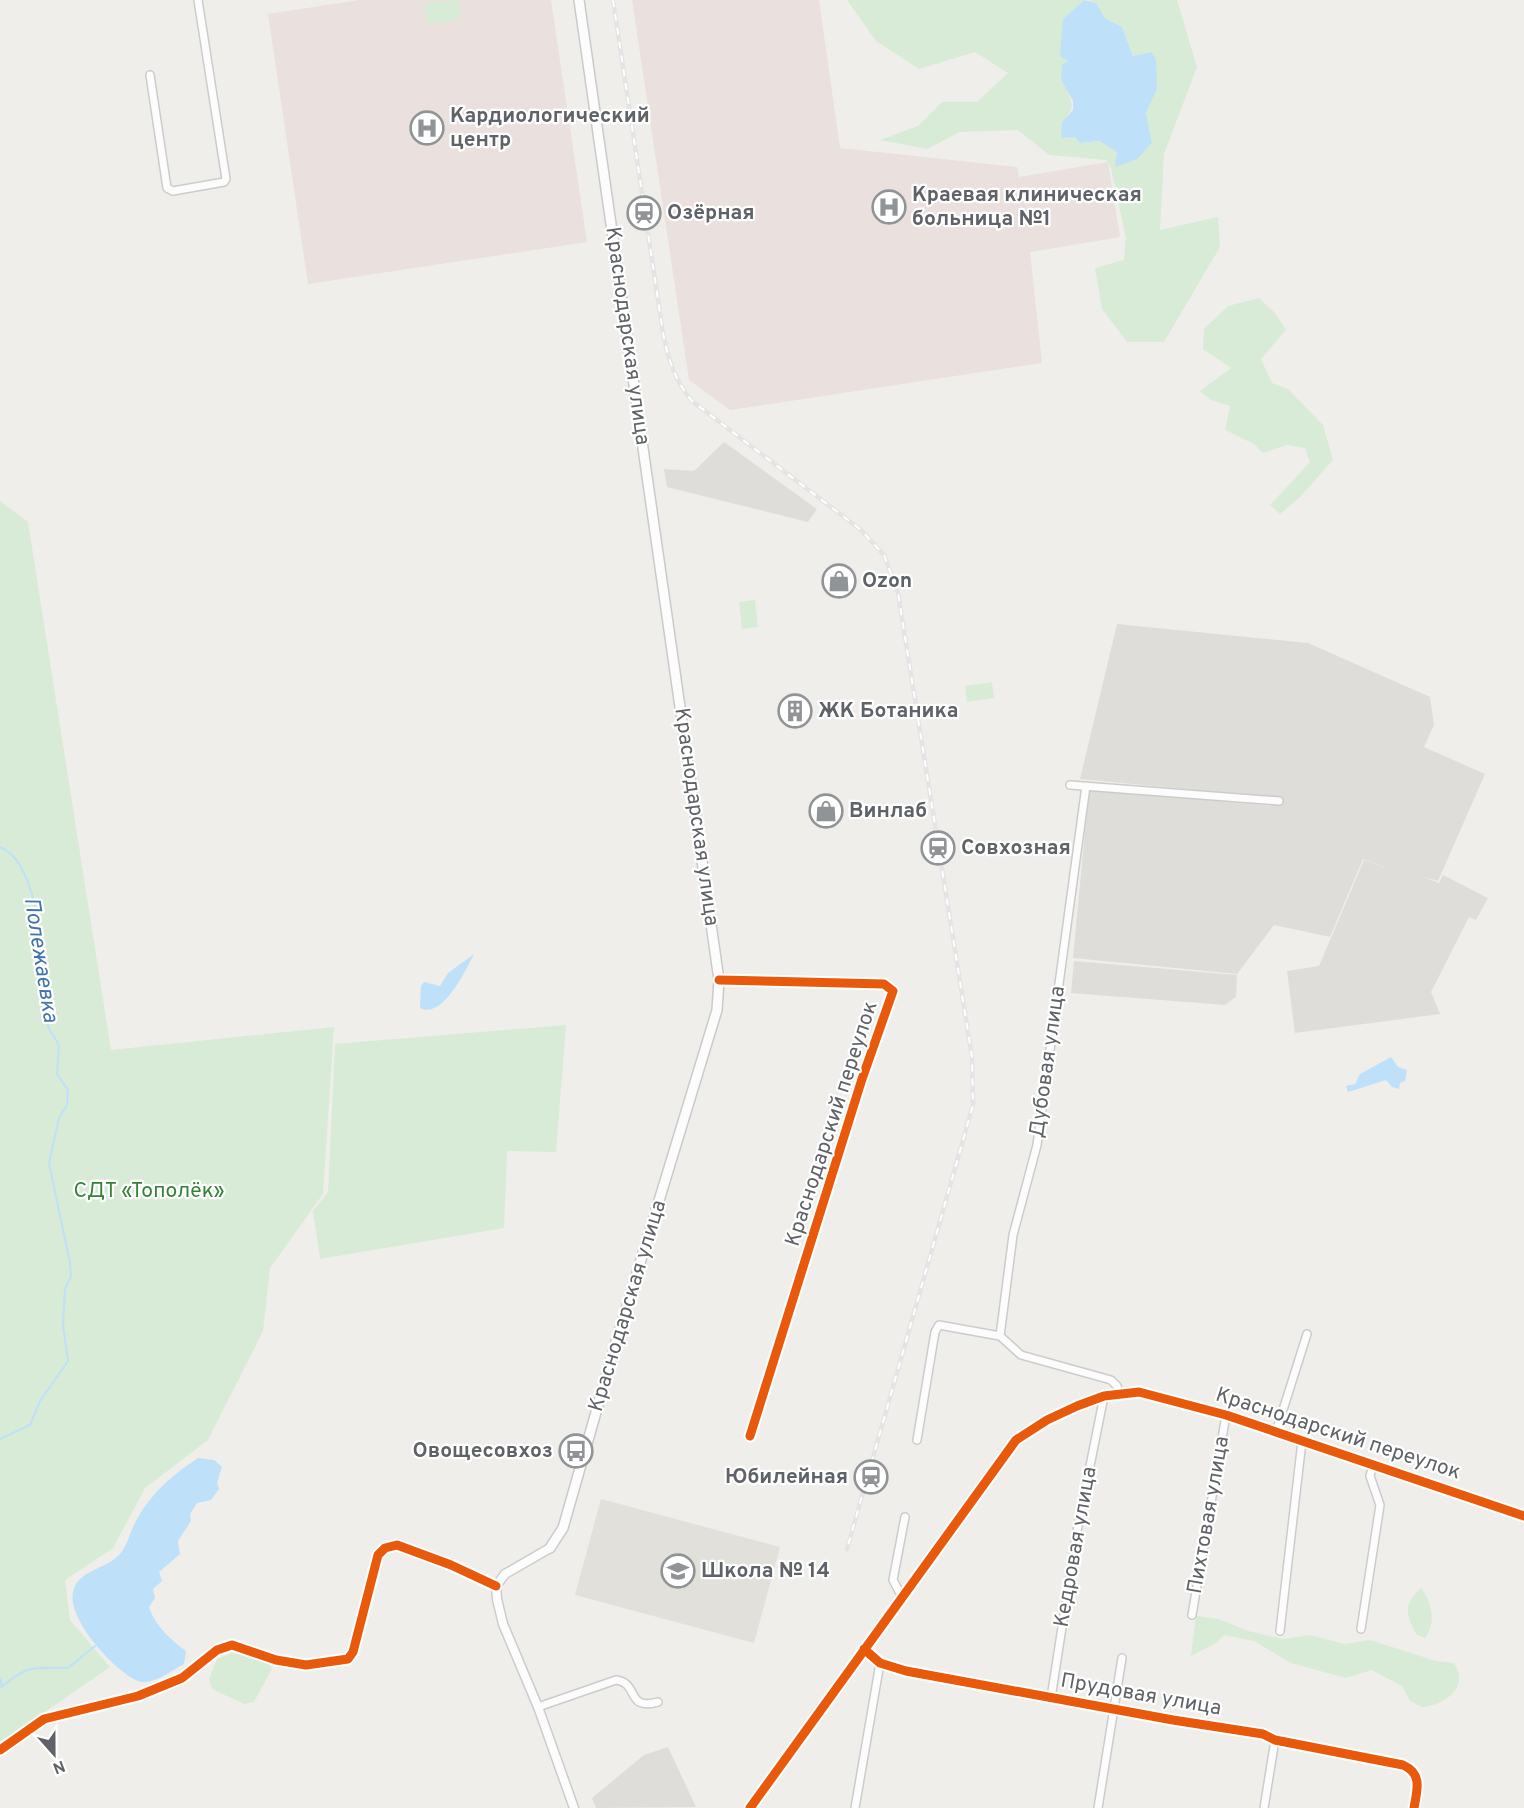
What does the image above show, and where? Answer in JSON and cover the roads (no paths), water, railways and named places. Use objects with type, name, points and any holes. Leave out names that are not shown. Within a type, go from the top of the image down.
[{"type":"main road","name":"Краснодарская улица","points":[[549,1548],[563,1528],[613,1352],[717,1010],[719,980],[579,0]]},
{"type":"street","points":[[150,75],[167,188],[173,191],[219,184],[226,179],[198,0]]},
{"type":"street","points":[[1070,784],[1279,801]]},
{"type":"street","name":"Дубовая улица","points":[[1000,1336],[1013,1234],[1037,1145],[1086,786]]},
{"type":"street","name":"Краснодарский переулок","points":[[719,980],[884,984],[893,991],[862,1079],[750,1436]]},
{"type":"street","points":[[916,1440],[935,1332],[939,1325],[1000,1336],[1021,1355],[1111,1380],[1119,1393]]},
{"type":"street","points":[[1276,1432],[1307,1334]]},
{"type":"street","name":"Краснодарский переулок","points":[[750,1808],[1016,1440],[1047,1420],[1104,1396],[1139,1392],[1226,1415],[1524,1516]]},
{"type":"street","name":"Кедровая улица","points":[[1051,1698],[1077,1532],[1104,1396]]},
{"type":"street","name":"Пихтовая улица","points":[[1192,1615],[1226,1415]]},
{"type":"street","points":[[1280,1631],[1302,1441]]},
{"type":"street","points":[[1361,1629],[1380,1504],[1370,1476],[1373,1464]]},
{"type":"street","points":[[902,1597],[893,1580],[905,1517]]},
{"type":"street","points":[[0,1750],[44,1719],[138,1696],[182,1678],[217,1650],[232,1646],[276,1660],[306,1665],[348,1659],[353,1652],[378,1555],[385,1548],[397,1545],[451,1565],[496,1586],[503,1624],[538,1707],[574,1808]]},
{"type":"street","name":"Краснодарская улица","points":[[496,1586],[506,1575],[549,1548]]},
{"type":"street","name":"Прудовая улица","points":[[864,1649],[880,1663],[1051,1698],[1263,1734],[1275,1740],[1403,1765],[1415,1773],[1418,1784],[1414,1808]]},
{"type":"street","points":[[1098,1808],[1112,1709],[1122,1658]]},
{"type":"street","points":[[855,1808],[880,1663]]},
{"type":"street","points":[[538,1707],[616,1680],[626,1684],[639,1703],[658,1702]]},
{"type":"street","points":[[1264,1808],[1275,1740]]},
{"type":"water","points":[[1084,0],[1096,3],[1105,18],[1122,27],[1133,56],[1151,52],[1156,59],[1157,89],[1146,113],[1152,143],[1137,159],[1115,167],[1117,152],[1099,141],[1080,143],[1075,137],[1061,138],[1062,122],[1073,110],[1073,101],[1061,80],[1062,65],[1068,61],[1060,56],[1063,19]]},
{"type":"water","points":[[474,954],[445,1000],[437,1007],[428,1010],[420,1008],[421,986],[424,982],[440,986],[448,973]]},
{"type":"water","points":[[1391,1057],[1398,1067],[1407,1070],[1405,1081],[1400,1083],[1399,1089],[1392,1087],[1386,1080],[1348,1092],[1346,1086],[1355,1084],[1360,1074]]},
{"type":"water","points":[[198,1458],[214,1460],[222,1467],[217,1483],[219,1489],[211,1500],[197,1503],[190,1514],[191,1521],[178,1541],[180,1554],[159,1572],[162,1581],[153,1589],[155,1598],[149,1607],[159,1626],[186,1651],[184,1664],[156,1679],[138,1681],[117,1667],[94,1643],[77,1616],[73,1603],[73,1592],[80,1579],[121,1553],[133,1527],[154,1494]]},
{"type":"waterway","name":"Полежаевка","points":[[0,847],[9,852],[23,870],[32,894],[37,929],[36,956],[46,973],[48,1027],[59,1045],[57,1074],[68,1090],[67,1105],[59,1118],[49,1163],[71,1276],[65,1289],[63,1325],[68,1361],[40,1401],[30,1425],[0,1439]]},
{"type":"waterway","name":"Полежаевка","points":[[0,1688],[31,1669],[68,1668],[95,1646]]},
{"type":"waterway","name":"Полежаевка","points":[[0,1678],[2,1686]]},
{"type":"railway","points":[[613,0],[663,333],[677,378],[692,401],[861,530],[884,555],[898,593],[972,1057],[973,1105],[847,1549]]},
{"type":"place","name":"Кардиологический центр","points":[[427,128]]},
{"type":"place","name":"Краевая клиническая больница №1","points":[[889,207]]},
{"type":"place","name":"Озёрная","points":[[644,213]]},
{"type":"place","name":"Ozon","points":[[839,581]]},
{"type":"place","name":"ЖК Ботаника","points":[[795,711]]},
{"type":"place","name":"Винлаб","points":[[826,811]]},
{"type":"place","name":"Совхозная","points":[[938,848]]},
{"type":"place","name":"Овощесовхоз","points":[[576,1451]]},
{"type":"place","name":"Юбилейная","points":[[871,1477]]},
{"type":"place","name":"Школа № 14","points":[[678,1571]]},
{"type":"park label","name":"СДТ «Тополёк»","points":[[149,1191]]}]
